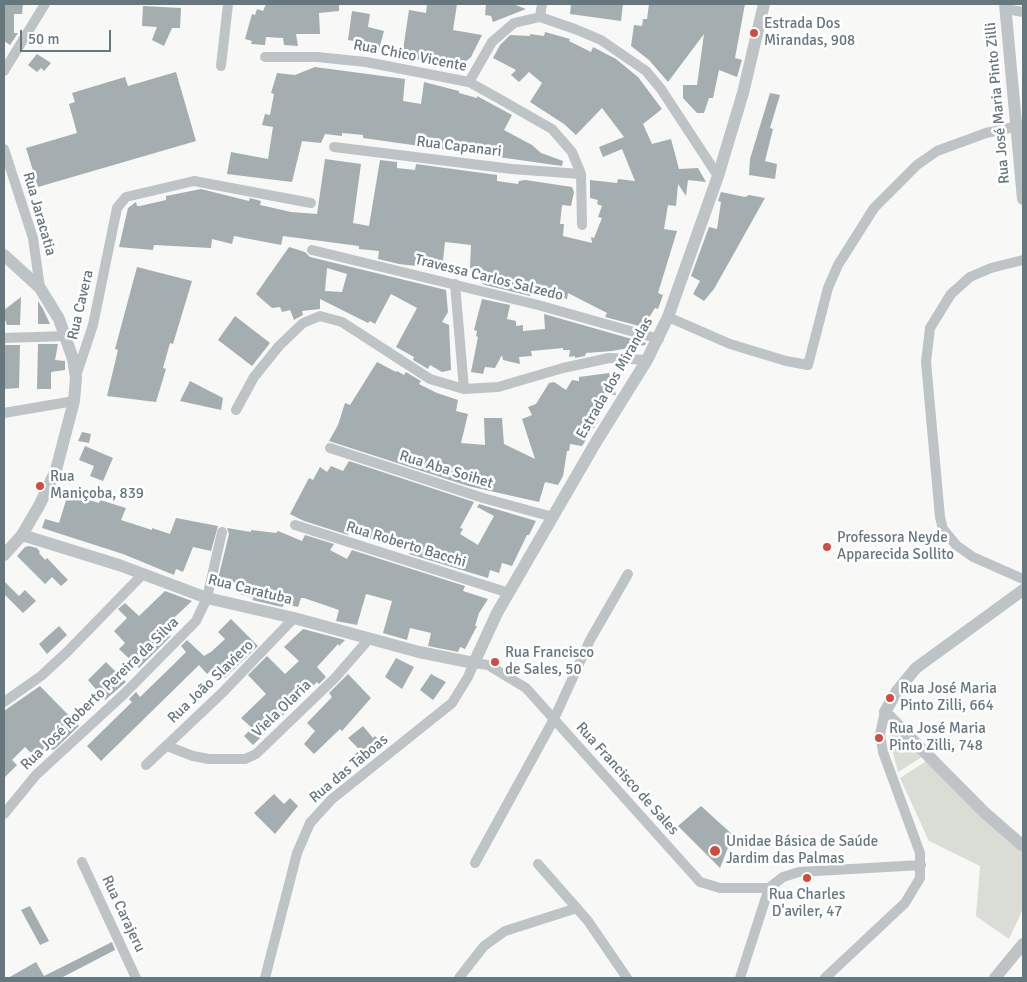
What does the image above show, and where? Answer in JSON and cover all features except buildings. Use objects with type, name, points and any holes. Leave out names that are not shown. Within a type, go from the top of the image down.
[{"type":"street","points":[[4,71],[44,4]]},
{"type":"street","points":[[221,66],[228,4]]},
{"type":"street","points":[[540,18],[542,4]]},
{"type":"street","name":"Estrada dos Mirandas","points":[[474,663],[509,593],[647,360],[668,317],[718,176],[743,93],[764,4]]},
{"type":"street","points":[[1006,7],[1023,12]]},
{"type":"street","name":"Rua José Maria Pinto Zilli","points":[[1006,7],[1020,125],[1023,199]]},
{"type":"street","points":[[469,82],[492,42],[504,30],[521,21],[540,18],[601,40],[624,54],[646,71],[661,89],[718,176]]},
{"type":"street","name":"Rua Chico Vicente","points":[[265,57],[345,59],[469,82],[552,129],[572,152],[581,174],[582,225]]},
{"type":"street","points":[[668,317],[730,344],[786,361],[808,365],[828,288],[838,265],[874,208],[917,165],[937,151],[958,141],[1020,125]]},
{"type":"street","name":"Rua Capanari","points":[[334,147],[512,169],[581,174]]},
{"type":"street","name":"Rua Jaracatia","points":[[4,149],[33,238],[39,267],[40,288]]},
{"type":"street","name":"Rua Cavera","points":[[76,378],[93,325],[117,208],[126,197],[183,182],[209,182],[311,203]]},
{"type":"street","name":"Travessa Carlos Salzedo","points":[[312,250],[455,284],[658,339]]},
{"type":"street","points":[[4,254],[40,288],[60,319],[76,378],[74,401],[56,470],[40,504],[22,535],[4,555]]},
{"type":"street","points":[[1023,260],[991,268],[970,276],[951,294],[930,328],[926,362],[940,517],[943,529],[956,545],[973,557],[1023,579]]},
{"type":"street","points":[[455,284],[464,389]]},
{"type":"street","points":[[236,410],[254,377],[279,346],[302,323],[320,316],[342,322],[430,379],[464,389],[498,387],[563,368],[609,358],[647,360]]},
{"type":"street","points":[[4,338],[66,336]]},
{"type":"street","points":[[4,413],[74,401]]},
{"type":"street","name":"Rua Aba Soihet","points":[[330,448],[483,498],[553,517]]},
{"type":"street","name":"Rua Roberto Bacchi","points":[[295,525],[509,593]]},
{"type":"street","name":"Rua José Roberto Pereira da Silva","points":[[5,811],[48,763],[124,694],[187,633],[204,608],[222,532]]},
{"type":"street","name":"Rua Caratuba","points":[[22,535],[143,574],[207,598],[294,618],[450,660],[474,663]]},
{"type":"street","points":[[4,702],[41,676],[143,574]]},
{"type":"street","points":[[475,863],[554,719],[590,640],[628,574]]},
{"type":"street","points":[[825,978],[905,903],[917,884],[921,865],[917,842],[882,752],[880,734],[885,712],[897,691],[916,668],[1023,590]]},
{"type":"street","name":"Rua João Slaviero","points":[[146,765],[237,679],[294,618]]},
{"type":"street","name":"Viela Olaria","points":[[167,746],[179,752],[210,759],[245,759],[256,754],[335,678],[369,639]]},
{"type":"street","name":"Rua Francisco de Sales","points":[[474,663],[488,666],[526,688],[700,882],[720,888],[769,888]]},
{"type":"street","name":"Rua das Taboas","points":[[265,978],[296,853],[310,823],[338,795],[452,703],[474,663]]},
{"type":"street","points":[[885,712],[984,812],[1023,846]]},
{"type":"street","name":"Rua Carajeru","points":[[82,862],[136,978]]},
{"type":"street","points":[[538,864],[577,908],[627,978]]},
{"type":"street","points":[[740,978],[769,888],[783,877],[799,872],[921,865]]},
{"type":"street","points":[[460,978],[484,946],[505,931],[577,908]]},
{"type":"street","points":[[995,978],[1023,944]]},
{"type":"shaded area","points":[[893,726],[922,757],[898,772],[889,738]]},
{"type":"shaded area","points":[[928,760],[1023,854],[1023,909],[1009,939],[976,916],[980,866],[929,841],[900,778]]},
{"type":"place","name":"Estrada Dos Mirandas, 908","points":[[754,33]]},
{"type":"place","name":"Rua Maniçoba, 839","points":[[40,486]]},
{"type":"place","name":"Professora Neyde Apparecida Sollito","points":[[827,547]]},
{"type":"place","name":"Rua Francisco de Sales, 50","points":[[495,662]]},
{"type":"place","name":"Rua José Maria Pinto Zilli, 664","points":[[890,698]]},
{"type":"place","name":"Rua José Maria Pinto Zilli, 748","points":[[879,738]]},
{"type":"place","name":"Unidae Básica de Saúde Jardim das Palmas","points":[[715,851]]},
{"type":"place","name":"Rua Charles D'aviler, 47","points":[[807,878]]}]
